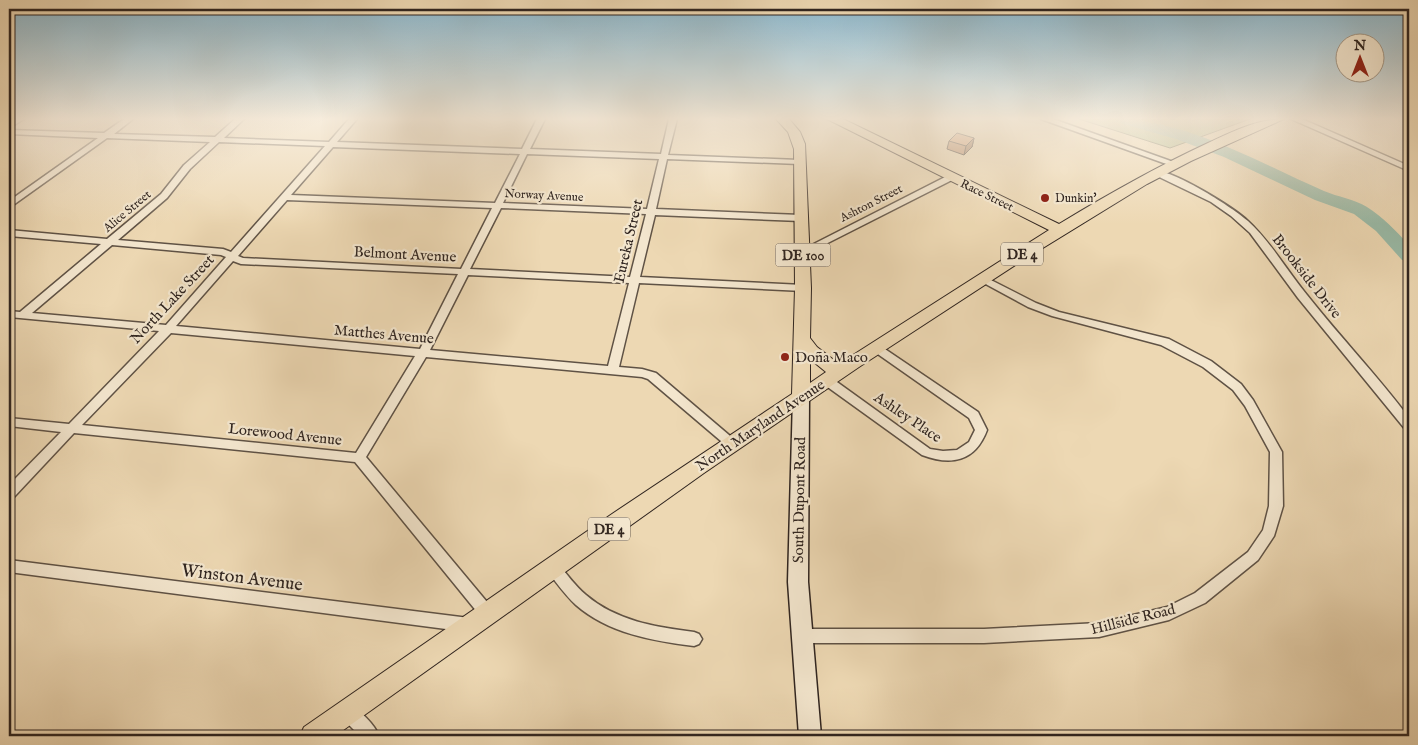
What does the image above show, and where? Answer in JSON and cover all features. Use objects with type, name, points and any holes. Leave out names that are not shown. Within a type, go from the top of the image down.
[{"type":"main road","name":"South Dupont Road","points":[[800,154],[803,252],[801,397]]},
{"type":"main road","name":"Race Street","points":[[902,154],[1060,230]]},
{"type":"main road","name":"North Maryland Avenue","points":[[478,619],[832,376],[1060,230],[1158,173],[1195,154]]},
{"type":"main road","points":[[802,337],[832,376]]},
{"type":"main road","name":"DE 4","points":[[313,736],[478,619]]},
{"type":"street","points":[[9,206],[81,154]]},
{"type":"street","name":"Alice Street","points":[[23,315],[164,196],[187,166],[201,154]]},
{"type":"street","name":"North Lake Street","points":[[9,493],[168,329],[322,154]]},
{"type":"street","points":[[359,458],[422,353],[524,154]]},
{"type":"street","points":[[574,154],[799,162]]},
{"type":"street","name":"Eureka Street","points":[[613,370],[665,154]]},
{"type":"street","points":[[1145,154],[1175,164]]},
{"type":"street","points":[[1374,154],[1409,169]]},
{"type":"street","name":"Brookside Drive","points":[[1158,173],[1196,190],[1244,222],[1309,305],[1384,391],[1409,426]]},
{"type":"street","name":"Ashton Street","points":[[803,252],[951,178]]},
{"type":"street","name":"Norway Avenue","points":[[286,196],[801,218]]},
{"type":"street","name":"Belmont Avenue","points":[[9,233],[223,252],[241,261],[803,288]]},
{"type":"street","name":"Hillside Road","points":[[802,636],[984,636],[1099,630],[1169,613],[1200,598],[1252,556],[1269,532],[1276,506],[1276,452],[1249,403],[1237,387],[1207,364],[1164,342],[1056,314],[1032,305],[983,279]]},
{"type":"street","name":"Matthes Avenue","points":[[9,314],[642,373],[652,376],[732,444]]},
{"type":"street","name":"Ashley Place","points":[[832,376],[926,452],[944,457],[955,456],[972,448],[977,442],[981,430],[974,415],[876,348]]},
{"type":"street","name":"South Dupont Road","points":[[801,397],[798,582],[810,736]]},
{"type":"street","name":"Lorewood Avenue","points":[[9,422],[359,458],[478,619]]},
{"type":"street","name":"Winston Avenue","points":[[9,566],[478,619]]},
{"type":"street","points":[[553,568],[581,600],[604,616],[640,630],[694,639]]},
{"type":"street","points":[[348,712],[371,736]]},
{"type":"waterway","points":[[1229,154],[1321,196],[1360,210],[1382,227],[1409,256]]},
{"type":"place","name":"Dunkin'","points":[[1045,198]]},
{"type":"place","name":"Doña Maco","points":[[785,357]]}]
